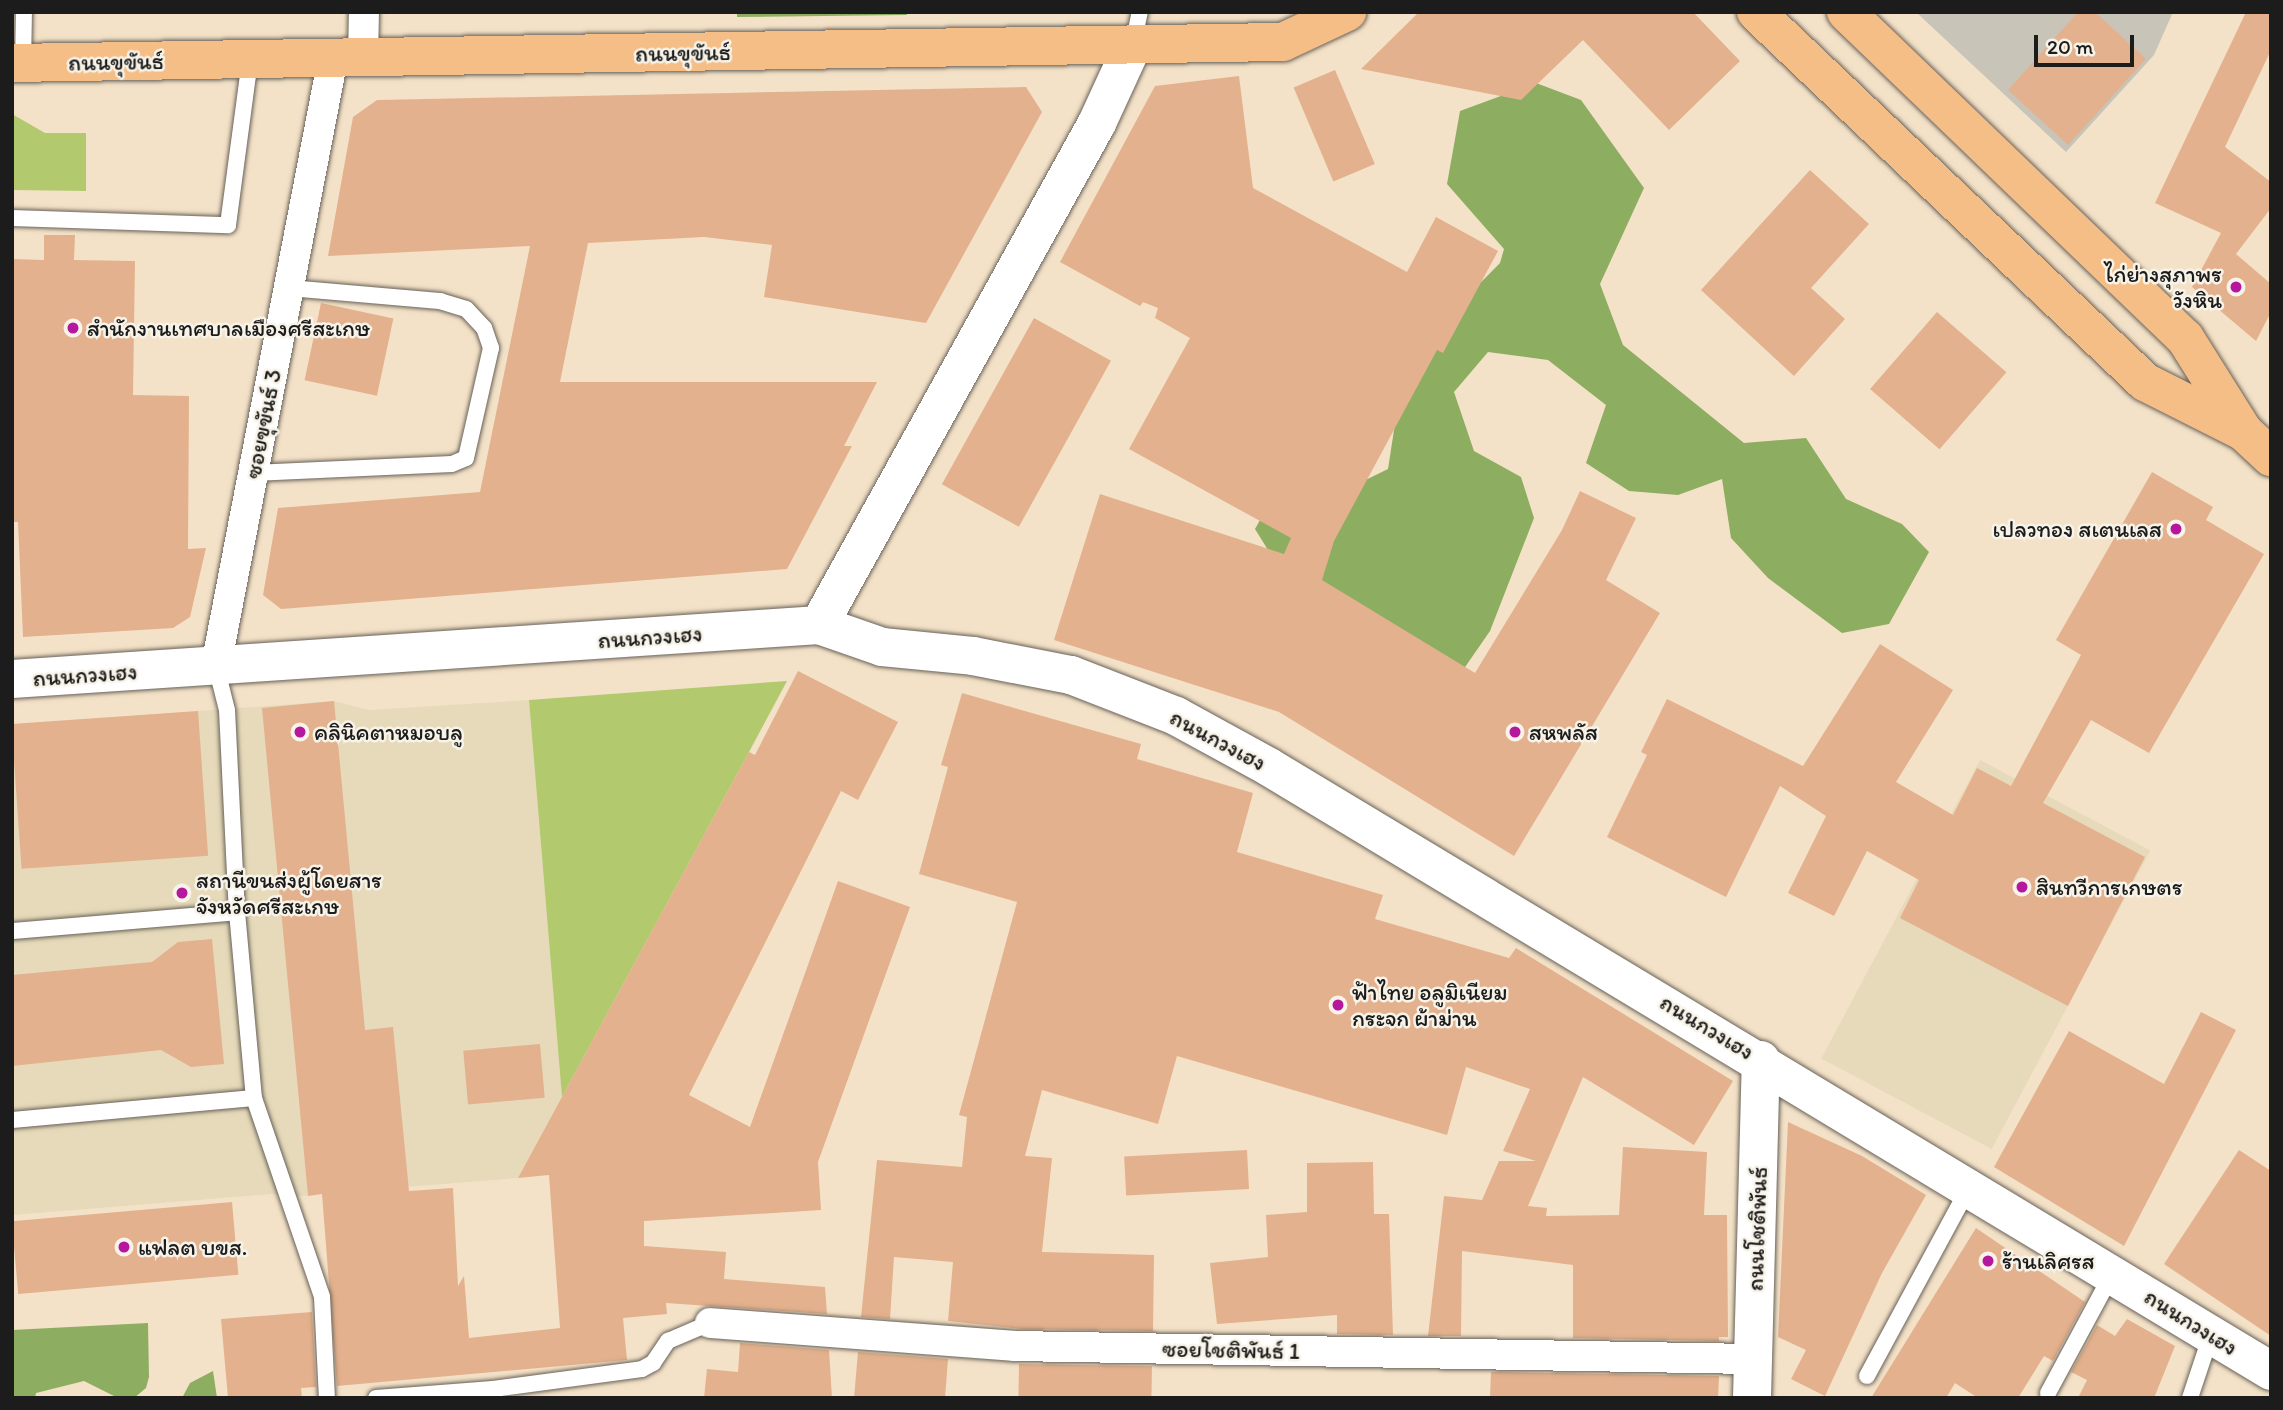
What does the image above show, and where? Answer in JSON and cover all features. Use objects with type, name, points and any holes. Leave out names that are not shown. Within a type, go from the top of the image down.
[{"type":"main road","name":"ถนนขุขันธ์","points":[[18,63],[348,58],[1136,29],[1283,42],[1347,12]]},
{"type":"main road","points":[[1756,12],[2145,382],[2258,445]]},
{"type":"main road","points":[[1846,12],[2185,338],[2258,445]]},
{"type":"street","name":"ซอยขุขันธ์ 3","points":[[216,666],[289,288],[348,58],[364,12]]},
{"type":"street","points":[[819,625],[1097,123],[1136,29]]},
{"type":"street","name":"ถนนกวงเฮง","points":[[12,680],[819,625],[882,647],[973,656],[1071,675],[1175,716],[1269,767],[1761,1060],[2271,1371]]},
{"type":"street","name":"ถนนโชติพันธ์","points":[[1752,1398],[1761,1060]]},
{"type":"street","name":"ซอยโชติพันธ์ 1","points":[[710,1322],[1014,1346],[1753,1359]]},
{"type":"lane","points":[[18,63],[24,12]]},
{"type":"lane","points":[[12,218],[228,225],[250,60]]},
{"type":"lane","points":[[253,473],[452,464],[466,458],[491,348],[484,328],[466,309],[440,301],[289,288]]},
{"type":"lane","points":[[216,666],[227,709],[237,912],[254,1098],[322,1297],[327,1398]]},
{"type":"lane","points":[[12,931],[237,912]]},
{"type":"lane","points":[[12,1120],[254,1098]]},
{"type":"lane","points":[[1867,1376],[1969,1186]]},
{"type":"lane","points":[[2048,1393],[2112,1274]]},
{"type":"lane","points":[[376,1398],[493,1389],[642,1369],[653,1363],[668,1341],[710,1322]]},
{"type":"lane","points":[[2190,1398],[2211,1335]]},
{"type":"shaded area","points":[[1916,12],[2173,12],[2154,55],[2066,152]]},
{"type":"shaded area","name":"สถานีขนส่งผู้โดยสาร จังหวัดศรีสะเกษ","points":[[529,700],[562,1097],[518,1178],[380,1189],[302,1129],[308,1196],[272,1194],[12,1215],[12,725],[334,701],[369,710]]},
{"type":"shaded area","points":[[1980,760],[2150,851],[1992,1149],[1821,1058]]},
{"type":"green space","points":[[737,12],[906,12],[907,15],[737,17]]},
{"type":"green space","points":[[1536,83],[1581,100],[1644,188],[1600,284],[1623,345],[1744,443],[1806,438],[1846,499],[1902,524],[1929,552],[1889,624],[1842,633],[1768,578],[1731,538],[1722,479],[1678,495],[1629,491],[1586,463],[1606,405],[1548,360],[1488,352],[1454,392],[1474,451],[1521,477],[1534,518],[1490,631],[1463,670],[1273,558],[1255,529],[1280,484],[1339,493],[1388,469],[1405,359],[1500,263],[1504,249],[1447,184],[1460,111]]},
{"type":"green space","points":[[12,114],[45,133],[86,133],[86,191],[12,190]]},
{"type":"green space","points":[[787,681],[749,752],[562,1097],[529,700]]},
{"type":"green space","points":[[148,1323],[149,1377],[146,1388],[134,1398],[118,1398],[84,1381],[36,1393],[35,1398],[12,1398],[12,1330]]},
{"type":"green space","points":[[213,1371],[217,1398],[182,1398],[190,1383]]},
{"type":"building","points":[[1419,12],[1693,12],[1740,61],[1669,130],[1583,40],[1521,100],[1361,69]]},
{"type":"building","points":[[2078,12],[2095,12],[2146,59],[2068,145],[2008,90]]},
{"type":"building","points":[[2246,12],[2271,12],[2271,50],[2225,147],[2271,182],[2271,208],[2236,254],[2271,284],[2271,312],[2256,341],[2192,287],[2221,233],[2155,203]]},
{"type":"building","points":[[1335,70],[1375,164],[1333,181],[1294,88]]},
{"type":"building","points":[[1239,76],[1253,188],[1407,272],[1436,217],[1498,251],[1443,353],[1437,350],[1334,541],[1322,580],[1475,673],[1562,530],[1580,491],[1636,518],[1606,580],[1660,613],[1514,856],[1279,712],[1054,640],[1100,494],[1284,554],[1291,538],[1129,449],[1190,338],[1155,318],[1158,308],[1143,302],[1140,306],[1060,262],[1155,86]]},
{"type":"building","points":[[1026,87],[1042,112],[926,323],[764,297],[772,245],[704,237],[588,243],[560,382],[877,382],[844,446],[852,446],[787,569],[281,609],[263,595],[278,508],[480,492],[530,246],[328,256],[353,117],[377,100]]},
{"type":"building","points":[[1810,170],[1869,224],[1811,288],[1845,319],[1794,376],[1701,290]]},
{"type":"building","name":"สำนักงานเทศบาลเมืองศรีสะเกษ","points":[[44,235],[75,235],[74,260],[135,261],[133,395],[189,396],[188,549],[206,548],[190,617],[173,628],[23,637],[18,522],[12,522],[12,259],[44,260]]},
{"type":"building","points":[[321,303],[393,318],[377,396],[305,380]]},
{"type":"building","points":[[1937,312],[2006,372],[1940,449],[1870,389]]},
{"type":"building","points":[[1034,318],[1111,361],[1019,527],[942,484]]},
{"type":"building","points":[[2152,472],[2213,507],[2206,520],[2264,554],[2149,753],[2091,720],[2043,803],[2145,857],[2068,1006],[1900,918],[1919,880],[1867,851],[1834,916],[1788,893],[1826,816],[1780,786],[1726,897],[1607,837],[1647,755],[1641,752],[1667,699],[1803,766],[1880,644],[1953,690],[1896,782],[1953,815],[1977,768],[2011,786],[2081,655],[2056,640]]},
{"type":"building","points":[[798,671],[898,722],[858,800],[841,791],[689,1095],[750,1127],[838,881],[910,907],[818,1162],[821,1210],[644,1221],[644,1246],[726,1252],[724,1279],[825,1287],[827,1314],[666,1303],[667,1314],[623,1318],[627,1360],[337,1386],[322,1194],[308,1196],[262,708],[334,701],[365,1030],[393,1027],[409,1191],[453,1188],[458,1286],[464,1276],[469,1338],[560,1328],[549,1175],[518,1178],[749,752],[755,755]]},
{"type":"building","points":[[962,693],[1141,744],[1137,759],[1253,793],[1237,852],[1383,895],[1375,919],[1509,958],[1516,948],[1733,1081],[1694,1145],[1583,1077],[1528,1206],[1547,1208],[1546,1216],[1619,1215],[1623,1147],[1707,1152],[1704,1215],[1727,1215],[1728,1337],[1719,1337],[1719,1341],[1573,1338],[1573,1265],[1462,1251],[1461,1336],[1428,1336],[1444,1196],[1482,1200],[1499,1161],[1536,1161],[1503,1151],[1530,1089],[1466,1067],[1447,1135],[1177,1056],[1158,1124],[1042,1090],[1025,1156],[1052,1158],[1042,1252],[1154,1255],[1153,1331],[1022,1329],[948,1321],[953,1262],[894,1257],[890,1319],[861,1317],[877,1160],[962,1167],[967,1117],[959,1115],[1017,902],[919,874],[948,767],[941,765]]},
{"type":"building","points":[[198,711],[208,856],[22,869],[12,724]]},
{"type":"building","points":[[212,939],[224,1064],[191,1067],[161,1050],[12,1066],[12,975],[152,962],[178,942]]},
{"type":"building","points":[[2201,1012],[2236,1030],[2124,1246],[1994,1167],[2069,1031],[2164,1084]]},
{"type":"building","points":[[540,1044],[545,1098],[468,1105],[463,1051]]},
{"type":"building","points":[[1788,1122],[1862,1156],[1926,1195],[1882,1273],[1825,1396],[1791,1379],[1806,1350],[1778,1337]]},
{"type":"building","points":[[1247,1150],[1249,1189],[1126,1195],[1124,1156]]},
{"type":"building","points":[[2239,1150],[2271,1171],[2271,1336],[2164,1264]]},
{"type":"building","points":[[1373,1162],[1374,1214],[1389,1214],[1393,1335],[1337,1334],[1337,1315],[1217,1324],[1210,1263],[1268,1257],[1266,1215],[1307,1212],[1307,1163]]},
{"type":"building","name":"แฟลต บขส.","points":[[232,1202],[238,1275],[18,1294],[12,1221]]},
{"type":"building","points":[[1976,1228],[2085,1302],[2053,1361],[2044,1356],[2018,1398],[1978,1398],[1955,1383],[1946,1398],[1871,1398]]},
{"type":"building","points":[[312,1312],[316,1387],[301,1388],[302,1398],[228,1398],[221,1319]]},
{"type":"building","points":[[2127,1319],[2175,1346],[2154,1398],[2078,1398],[2087,1380],[2071,1372],[2097,1325],[2115,1336]]},
{"type":"building","points":[[740,1343],[829,1350],[832,1398],[704,1398],[707,1369],[738,1372]]},
{"type":"building","points":[[858,1352],[948,1359],[945,1398],[854,1398]]},
{"type":"building","points":[[1019,1364],[1152,1366],[1151,1398],[1018,1398]]},
{"type":"building","points":[[1491,1372],[1719,1376],[1718,1398],[1490,1398]]},
{"type":"place","name":"ไก่ย่างสุภาพร วังหิน","points":[[2236,287]]},
{"type":"place","name":"สำนักงานเทศบาลเมืองศรีสะเกษ","points":[[73,328]]},
{"type":"place","name":"เปลวทอง สเตนเลส","points":[[2176,529]]},
{"type":"place","name":"คลินิคตาหมอบลู","points":[[300,732]]},
{"type":"place","name":"สหพลัส","points":[[1515,732]]},
{"type":"place","name":"สินทวีการเกษตร","points":[[2022,887]]},
{"type":"place","name":"สถานีขนส่งผู้โดยสาร จังหวัดศรีสะเกษ","points":[[182,893]]},
{"type":"place","name":"ฟ้าไทย อลูมิเนียม กระจก ผ้าม่าน","points":[[1338,1005]]},
{"type":"place","name":"แฟลต บขส.","points":[[124,1247]]},
{"type":"place","name":"ร้านเลิศรส","points":[[1988,1261]]}]
